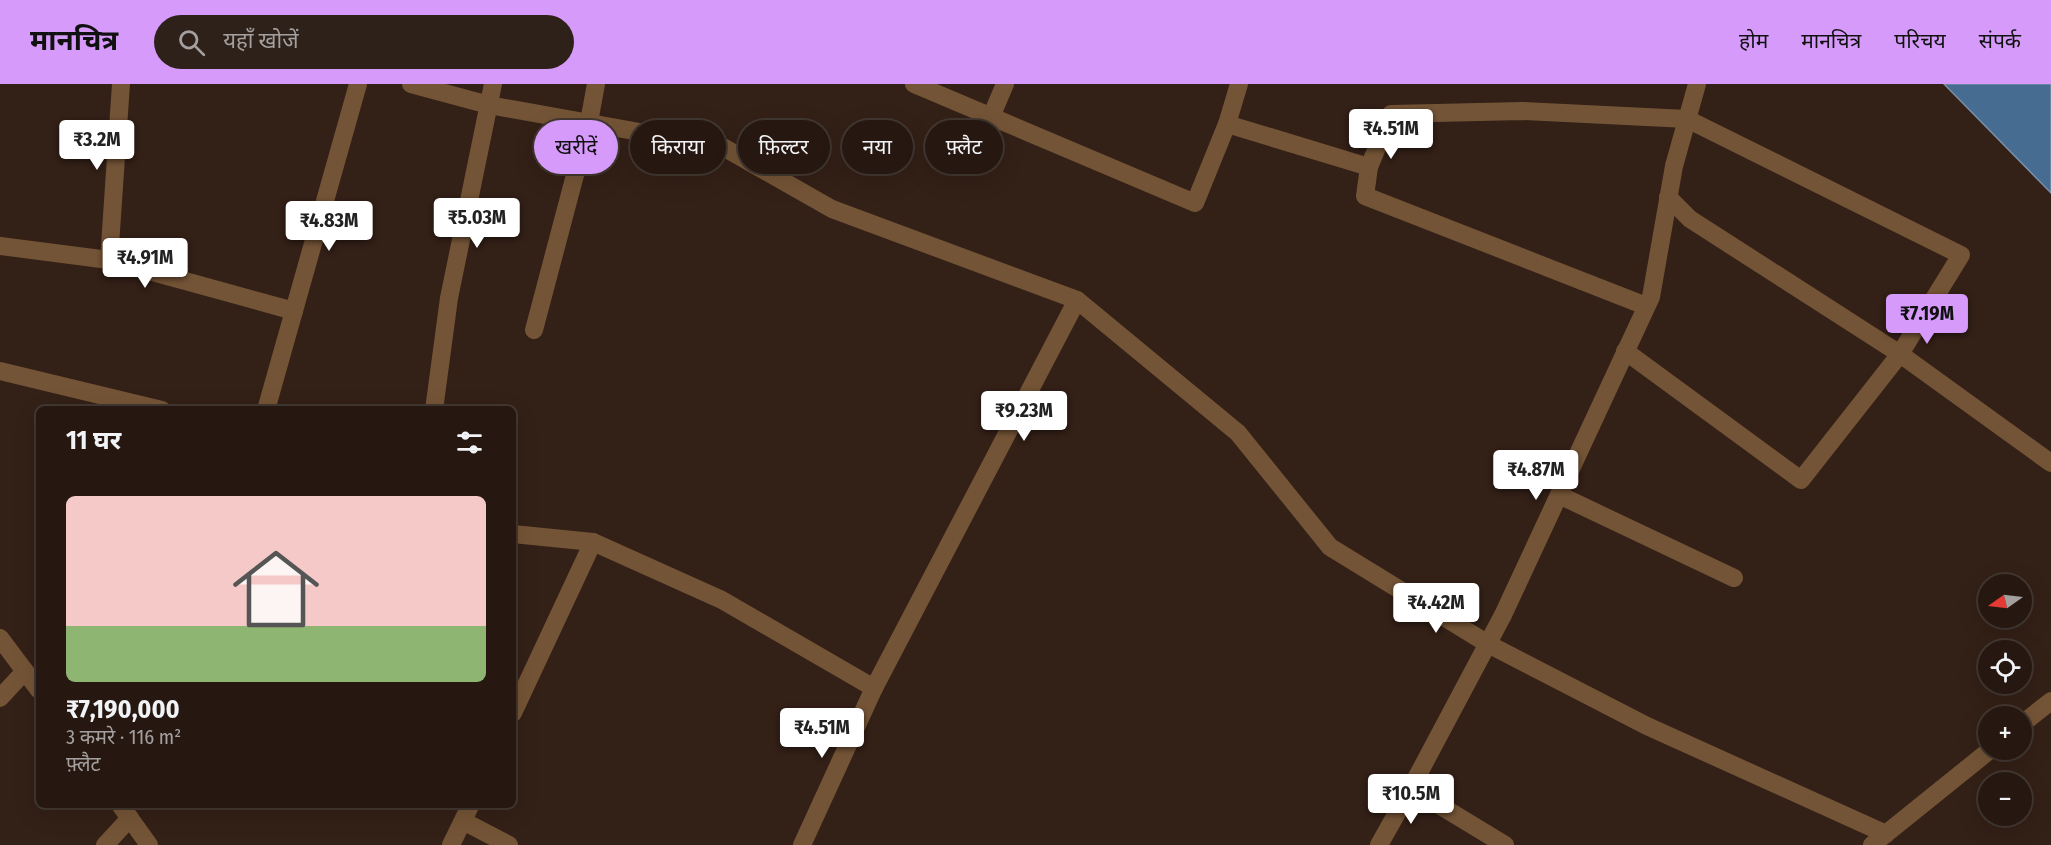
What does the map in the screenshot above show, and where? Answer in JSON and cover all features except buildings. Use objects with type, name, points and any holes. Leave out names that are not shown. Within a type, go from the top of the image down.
[{"type":"street","points":[[109,260],[120,84]]},
{"type":"street","points":[[267,406],[358,84]]},
{"type":"street","points":[[411,84],[489,105],[577,120]]},
{"type":"street","points":[[435,406],[449,298],[493,84]]},
{"type":"street","points":[[589,120],[596,84]]},
{"type":"street","points":[[914,84],[1195,203],[1227,124],[1239,84]]},
{"type":"street","points":[[991,117],[1005,84]]},
{"type":"street","points":[[1379,845],[1488,644],[1651,297],[1668,197],[1697,84]]},
{"type":"street","points":[[1625,351],[1800,480],[1900,354],[1961,255],[1687,120],[1523,111],[1391,114],[1369,167],[1365,196],[1646,306]]},
{"type":"street","points":[[1227,124],[1369,167]]},
{"type":"street","points":[[618,127],[723,147],[832,209],[1077,300],[1239,433],[1330,547],[1488,644],[1647,726],[1879,839],[1978,760]]},
{"type":"street","points":[[534,330],[575,174]]},
{"type":"street","points":[[1668,197],[1690,219],[1900,354],[2051,463]]},
{"type":"street","points":[[0,246],[109,260],[294,311]]},
{"type":"street","points":[[802,845],[874,688],[1077,300]]},
{"type":"street","points":[[0,371],[145,406]]},
{"type":"street","points":[[1559,495],[1734,578]]},
{"type":"street","points":[[516,534],[593,542],[722,600],[874,688]]},
{"type":"street","points":[[516,707],[593,542]]},
{"type":"street","points":[[0,638],[36,686]]},
{"type":"street","points":[[0,698],[25,670]]},
{"type":"street","points":[[2032,716],[2051,701]]},
{"type":"street","points":[[1411,788],[1505,845]]},
{"type":"street","points":[[105,845],[125,812],[149,845]]},
{"type":"street","points":[[451,845],[466,813],[509,845]]},
{"type":"water","points":[[2051,84],[2051,193],[1945,85]]}]
